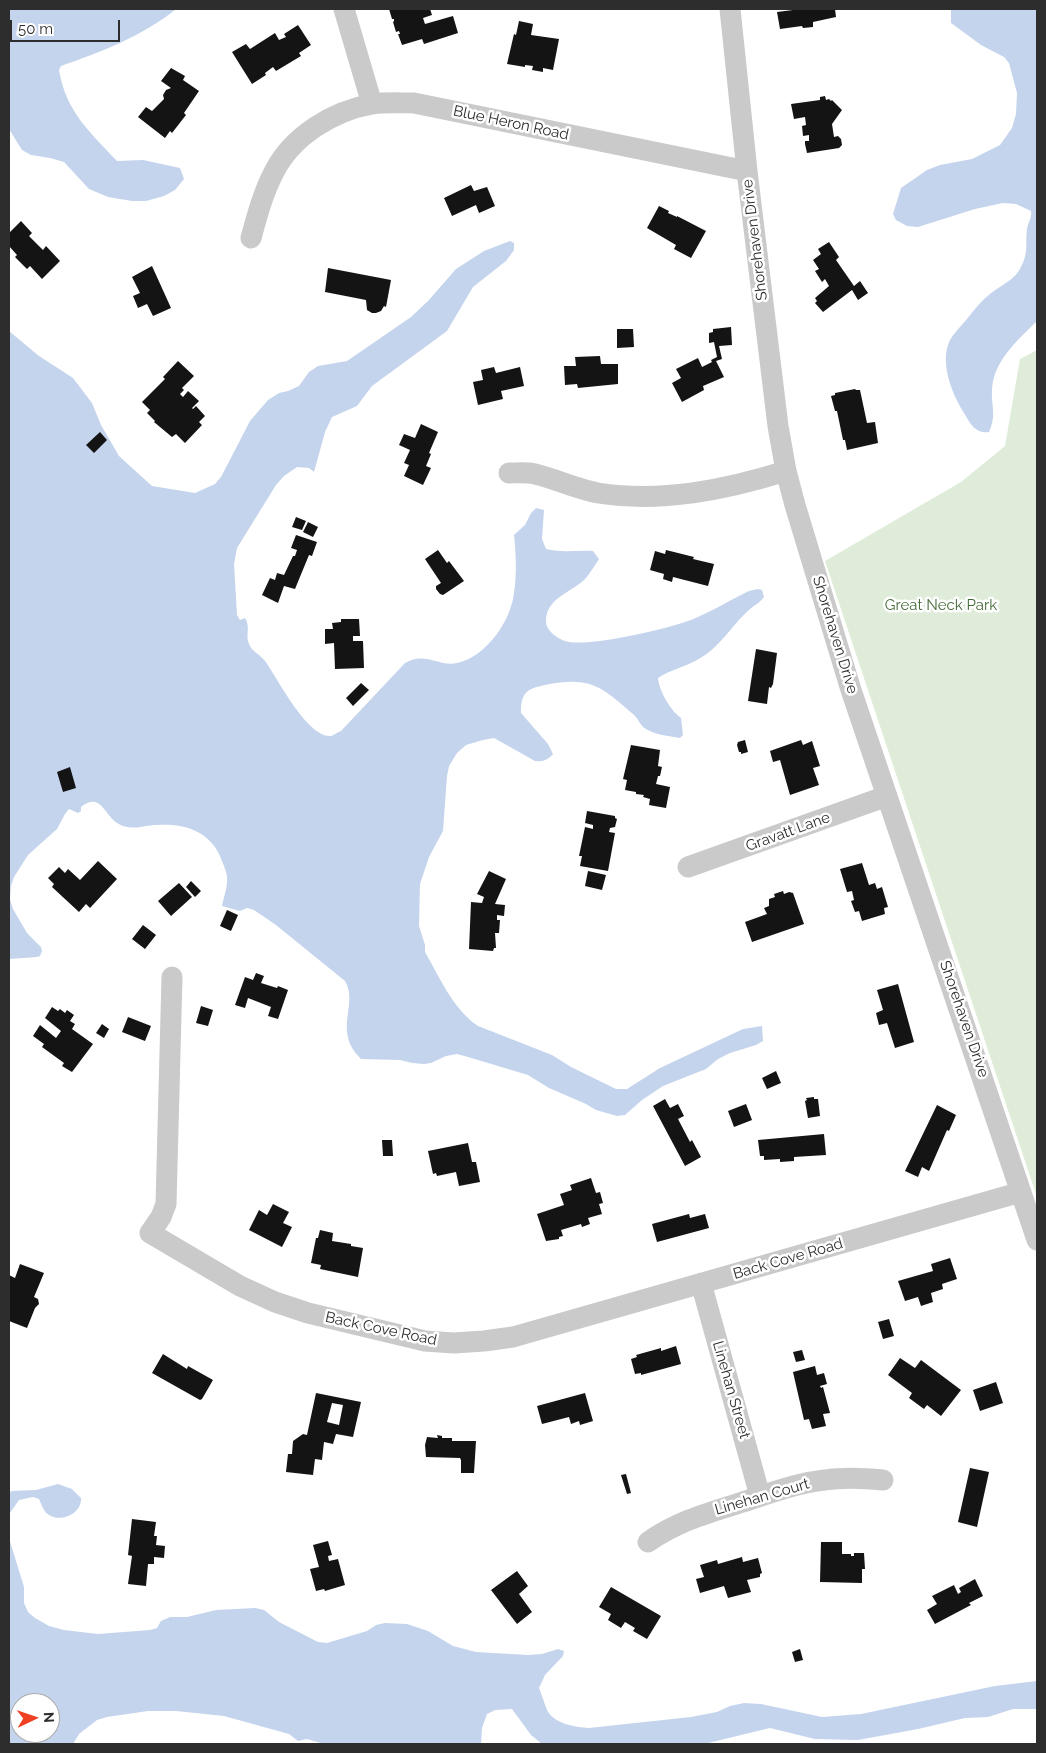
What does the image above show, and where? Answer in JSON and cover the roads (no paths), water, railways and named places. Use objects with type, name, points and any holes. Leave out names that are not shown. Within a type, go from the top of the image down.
[{"type":"street","points":[[344,9],[372,104]]},
{"type":"street","name":"Shorehaven Drive","points":[[730,9],[747,172],[778,426],[794,505],[852,690],[1037,1240]]},
{"type":"street","name":"Blue Heron Road","points":[[251,238],[263,196],[274,170],[287,152],[314,128],[333,116],[372,104],[391,102],[414,104],[747,172]]},
{"type":"street","points":[[509,473],[524,472],[536,474],[595,492],[618,496],[647,497],[710,491],[786,471]]},
{"type":"street","name":"Gravatt Lane","points":[[688,867],[888,796]]},
{"type":"street","name":"Back Cove Road","points":[[172,977],[166,1204],[161,1217],[150,1233],[240,1286],[275,1302],[308,1313],[407,1338],[454,1343],[513,1337],[1021,1192]]},
{"type":"street","name":"Linehan Street","points":[[701,1283],[760,1496]]},
{"type":"street","name":"Linehan Court","points":[[648,1542],[682,1522],[796,1485],[824,1480],[854,1478],[883,1480]]},
{"type":"water","points":[[9,9],[176,9],[136,35],[61,66],[59,70],[62,85],[73,110],[89,131],[117,161],[143,160],[180,168],[184,179],[175,190],[164,196],[146,201],[108,197],[89,189],[64,162],[31,155],[22,150],[9,129]]},
{"type":"water","points":[[951,9],[1037,9],[1037,321],[1008,351],[997,369],[992,389],[993,415],[989,432],[977,430],[968,420],[960,405],[948,378],[946,368],[947,349],[950,340],[981,303],[1018,272],[1025,257],[1027,229],[1031,211],[1016,204],[1003,203],[975,209],[918,227],[907,226],[896,220],[893,214],[901,188],[927,170],[940,165],[972,159],[1000,145],[1012,128],[1016,114],[1017,93],[1009,63],[1004,57],[981,45],[951,23]]},
{"type":"water","points":[[510,241],[514,243],[514,250],[506,261],[473,287],[447,331],[372,386],[357,406],[332,417],[325,432],[314,472],[309,468],[297,467],[284,476],[276,485],[237,548],[234,564],[237,615],[240,620],[245,618],[247,621],[250,647],[265,661],[303,717],[322,734],[331,736],[341,731],[405,663],[419,658],[450,664],[457,663],[468,659],[487,646],[502,626],[512,604],[516,571],[514,535],[525,525],[536,508],[544,510],[542,539],[546,549],[593,551],[599,559],[586,578],[556,600],[547,612],[546,624],[548,628],[553,634],[565,641],[595,642],[665,628],[698,617],[749,591],[762,590],[764,597],[742,616],[712,650],[697,660],[658,678],[666,700],[673,711],[681,718],[683,735],[680,738],[658,734],[646,729],[623,705],[603,690],[584,683],[560,683],[529,690],[524,696],[521,706],[521,713],[548,744],[553,754],[549,758],[543,761],[535,761],[494,738],[466,745],[457,753],[449,766],[443,831],[429,857],[420,884],[419,926],[425,945],[425,952],[454,1002],[469,1019],[478,1026],[552,1055],[571,1067],[616,1089],[627,1089],[660,1068],[743,1029],[762,1026],[763,1041],[730,1053],[718,1059],[706,1069],[663,1086],[642,1100],[625,1115],[617,1116],[596,1110],[549,1088],[528,1075],[457,1054],[424,1064],[400,1060],[361,1059],[353,1049],[348,1038],[349,990],[345,981],[276,925],[254,910],[247,908],[240,911],[222,906],[227,876],[218,851],[205,836],[197,831],[178,826],[157,825],[132,828],[123,826],[117,823],[99,804],[94,802],[81,807],[81,811],[78,813],[69,809],[57,829],[28,855],[14,877],[10,899],[13,909],[27,933],[41,947],[42,951],[40,956],[37,957],[9,959],[9,331],[39,356],[73,378],[92,403],[101,425],[119,456],[152,486],[195,493],[215,484],[221,477],[250,421],[268,400],[279,393],[299,386],[309,372],[318,366],[347,361],[411,317],[456,269],[484,251]]},
{"type":"water","points":[[58,1484],[72,1489],[81,1498],[75,1512],[65,1517],[54,1517],[44,1510],[39,1499],[33,1497],[19,1500],[9,1517],[9,1495],[11,1491],[36,1490]]},
{"type":"water","points":[[9,1538],[24,1587],[24,1603],[28,1612],[49,1626],[64,1630],[98,1634],[150,1630],[157,1628],[161,1621],[170,1617],[187,1617],[216,1610],[255,1608],[264,1610],[279,1622],[318,1642],[327,1643],[367,1631],[376,1625],[385,1623],[407,1624],[428,1631],[453,1646],[476,1652],[528,1655],[542,1654],[558,1649],[564,1651],[563,1656],[545,1675],[539,1688],[550,1715],[560,1722],[578,1727],[589,1728],[691,1717],[717,1712],[730,1706],[744,1703],[761,1704],[822,1717],[861,1714],[995,1686],[1037,1681],[1037,1709],[1013,1709],[988,1717],[965,1718],[858,1740],[815,1739],[770,1728],[704,1744],[542,1744],[531,1735],[512,1709],[495,1710],[487,1714],[482,1728],[481,1744],[324,1744],[307,1739],[298,1741],[289,1734],[224,1716],[176,1711],[148,1711],[97,1720],[79,1734],[73,1744],[9,1744]]},
{"type":"park label","name":"Great Neck Park","points":[[941,605]]}]
